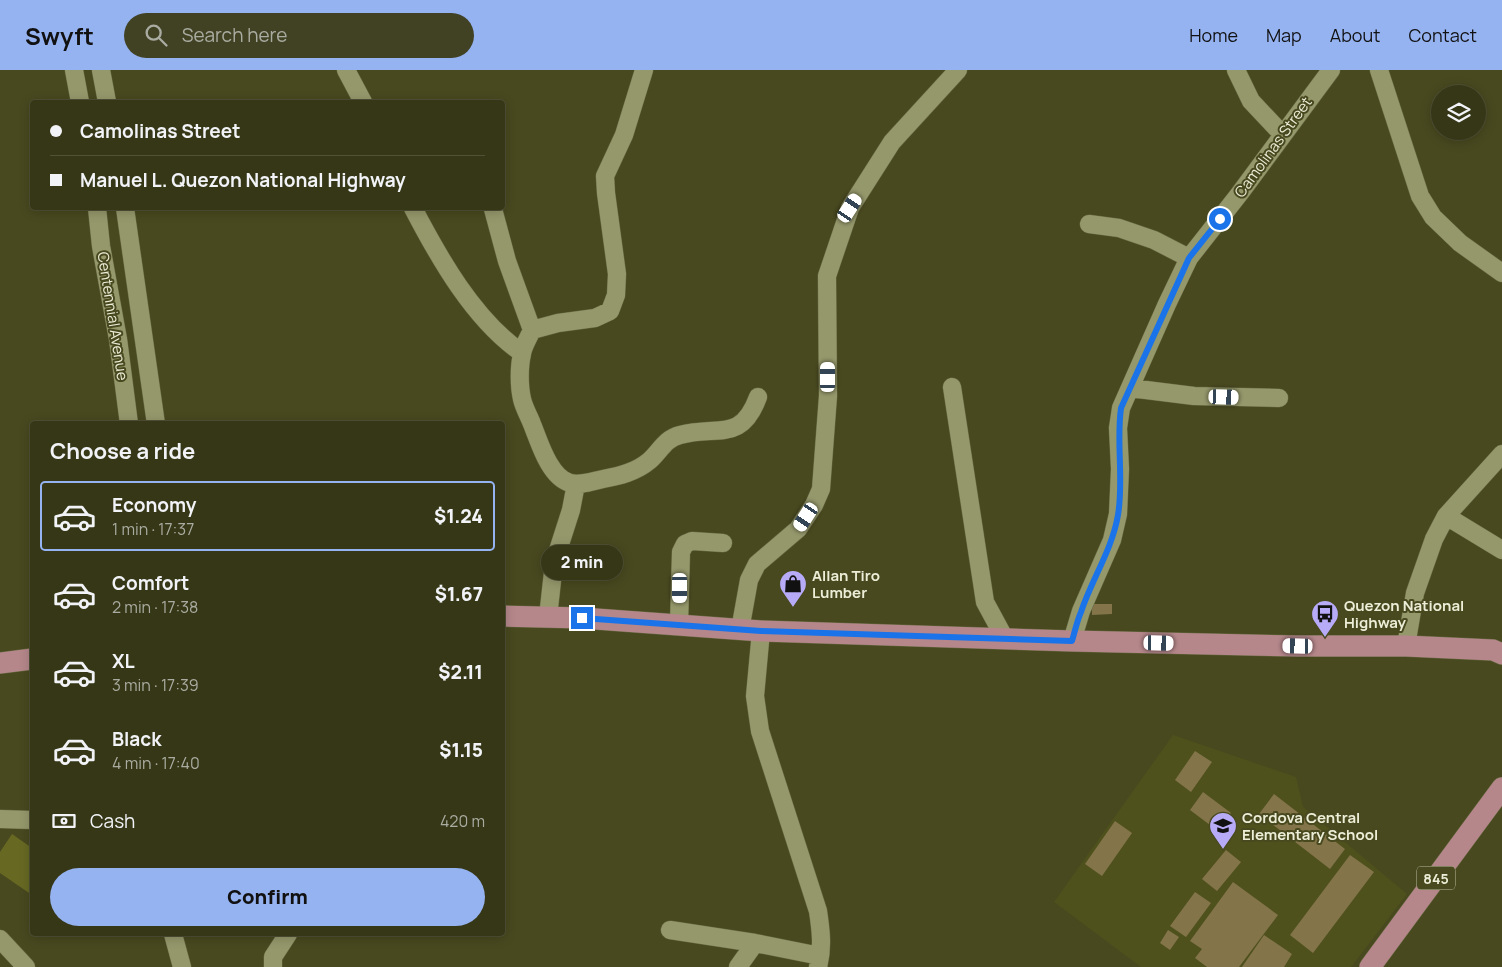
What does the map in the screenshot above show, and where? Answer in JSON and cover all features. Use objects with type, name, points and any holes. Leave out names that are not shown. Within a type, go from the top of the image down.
[{"type":"main road","points":[[505,616],[751,630],[1072,641],[1288,646],[1406,646],[1493,650],[1502,654]]},
{"type":"main road","points":[[0,663],[30,659]]},
{"type":"main road","name":"845","points":[[1370,967],[1502,788]]},
{"type":"street","points":[[74,70],[80,100]]},
{"type":"street","points":[[101,70],[107,100]]},
{"type":"street","points":[[346,70],[362,100]]},
{"type":"street","points":[[532,330],[558,323],[596,318],[610,310],[616,295],[617,274],[605,176],[624,135],[644,70]]},
{"type":"street","points":[[670,930],[755,943],[819,962],[822,933],[818,912],[760,731],[755,696],[749,580],[757,564],[798,529],[814,505],[821,489],[828,396],[827,276],[850,208],[892,142],[958,70]]},
{"type":"street","points":[[1236,70],[1251,101],[1282,134]]},
{"type":"street","name":"Camolinas Street","points":[[1072,641],[1081,611],[1112,540],[1118,514],[1120,469],[1118,428],[1121,408],[1130,388],[1189,258],[1240,193],[1331,70]]},
{"type":"street","points":[[1379,70],[1420,196],[1433,217],[1460,243],[1502,272]]},
{"type":"street","name":"Centennial Avenue","points":[[97,210],[101,246],[118,339],[129,421]]},
{"type":"street","name":"Centennial Avenue","points":[[125,210],[156,421]]},
{"type":"street","points":[[414,210],[463,293],[508,343],[522,353]]},
{"type":"street","points":[[492,210],[507,261],[532,330],[522,353],[520,369],[522,399],[542,453],[554,471],[568,483],[576,484],[630,472],[650,461],[667,440],[679,435],[731,428],[742,424],[749,417],[758,397]]},
{"type":"street","points":[[1088,224],[1119,228],[1154,240],[1189,258]]},
{"type":"street","points":[[952,387],[985,602],[1005,639]]},
{"type":"street","points":[[1130,388],[1194,396],[1279,398]]},
{"type":"street","points":[[1406,646],[1415,593],[1434,539],[1446,516],[1502,454]]},
{"type":"street","points":[[548,617],[554,563],[571,510],[576,484]]},
{"type":"street","points":[[1446,516],[1502,550]]},
{"type":"street","points":[[680,625],[681,552],[685,544],[692,541],[723,543]]},
{"type":"street","points":[[0,819],[30,820]]},
{"type":"street","points":[[174,936],[182,967]]},
{"type":"street","points":[[273,967],[273,957],[287,936]]},
{"type":"street","points":[[0,939],[26,967]]},
{"type":"street","points":[[738,967],[755,943]]},
{"type":"shaded area","name":"Cordova Central Elementary School","points":[[1173,735],[1296,777],[1303,807],[1407,894],[1351,967],[1141,967],[1054,902]]},
{"type":"shaded area","points":[[12,834],[30,847],[30,894],[0,873],[0,852]]},
{"type":"building","points":[[1092,604],[1112,604],[1112,614],[1092,615]]},
{"type":"building","points":[[1195,751],[1212,762],[1191,792],[1175,780]]},
{"type":"building","points":[[1203,792],[1231,813],[1218,831],[1190,810]]},
{"type":"building","points":[[1274,794],[1345,849],[1330,869],[1259,814]]},
{"type":"building","points":[[1115,821],[1132,833],[1102,876],[1085,864]]},
{"type":"building","points":[[1226,850],[1241,862],[1217,891],[1202,879]]},
{"type":"building","points":[[1350,855],[1374,872],[1313,953],[1290,935]]},
{"type":"building","points":[[1233,882],[1278,915],[1239,967],[1207,967],[1195,958],[1202,949],[1190,941]]},
{"type":"building","points":[[1195,892],[1211,903],[1186,937],[1170,926]]},
{"type":"building","points":[[1168,930],[1179,937],[1170,950],[1160,943]]},
{"type":"building","points":[[1264,935],[1292,954],[1284,967],[1242,967]]},
{"type":"place","name":"Allan Tiro Lumber","points":[[793,608]]},
{"type":"place","name":"Quezon National Highway","points":[[1325,638]]},
{"type":"place","name":"Cordova Central Elementary School","points":[[1223,850]]},
{"type":"route","points":[[582,618],[761,631],[1072,641],[1081,611],[1112,540],[1118,514],[1120,469],[1118,428],[1121,408],[1189,258],[1220,219]]}]
